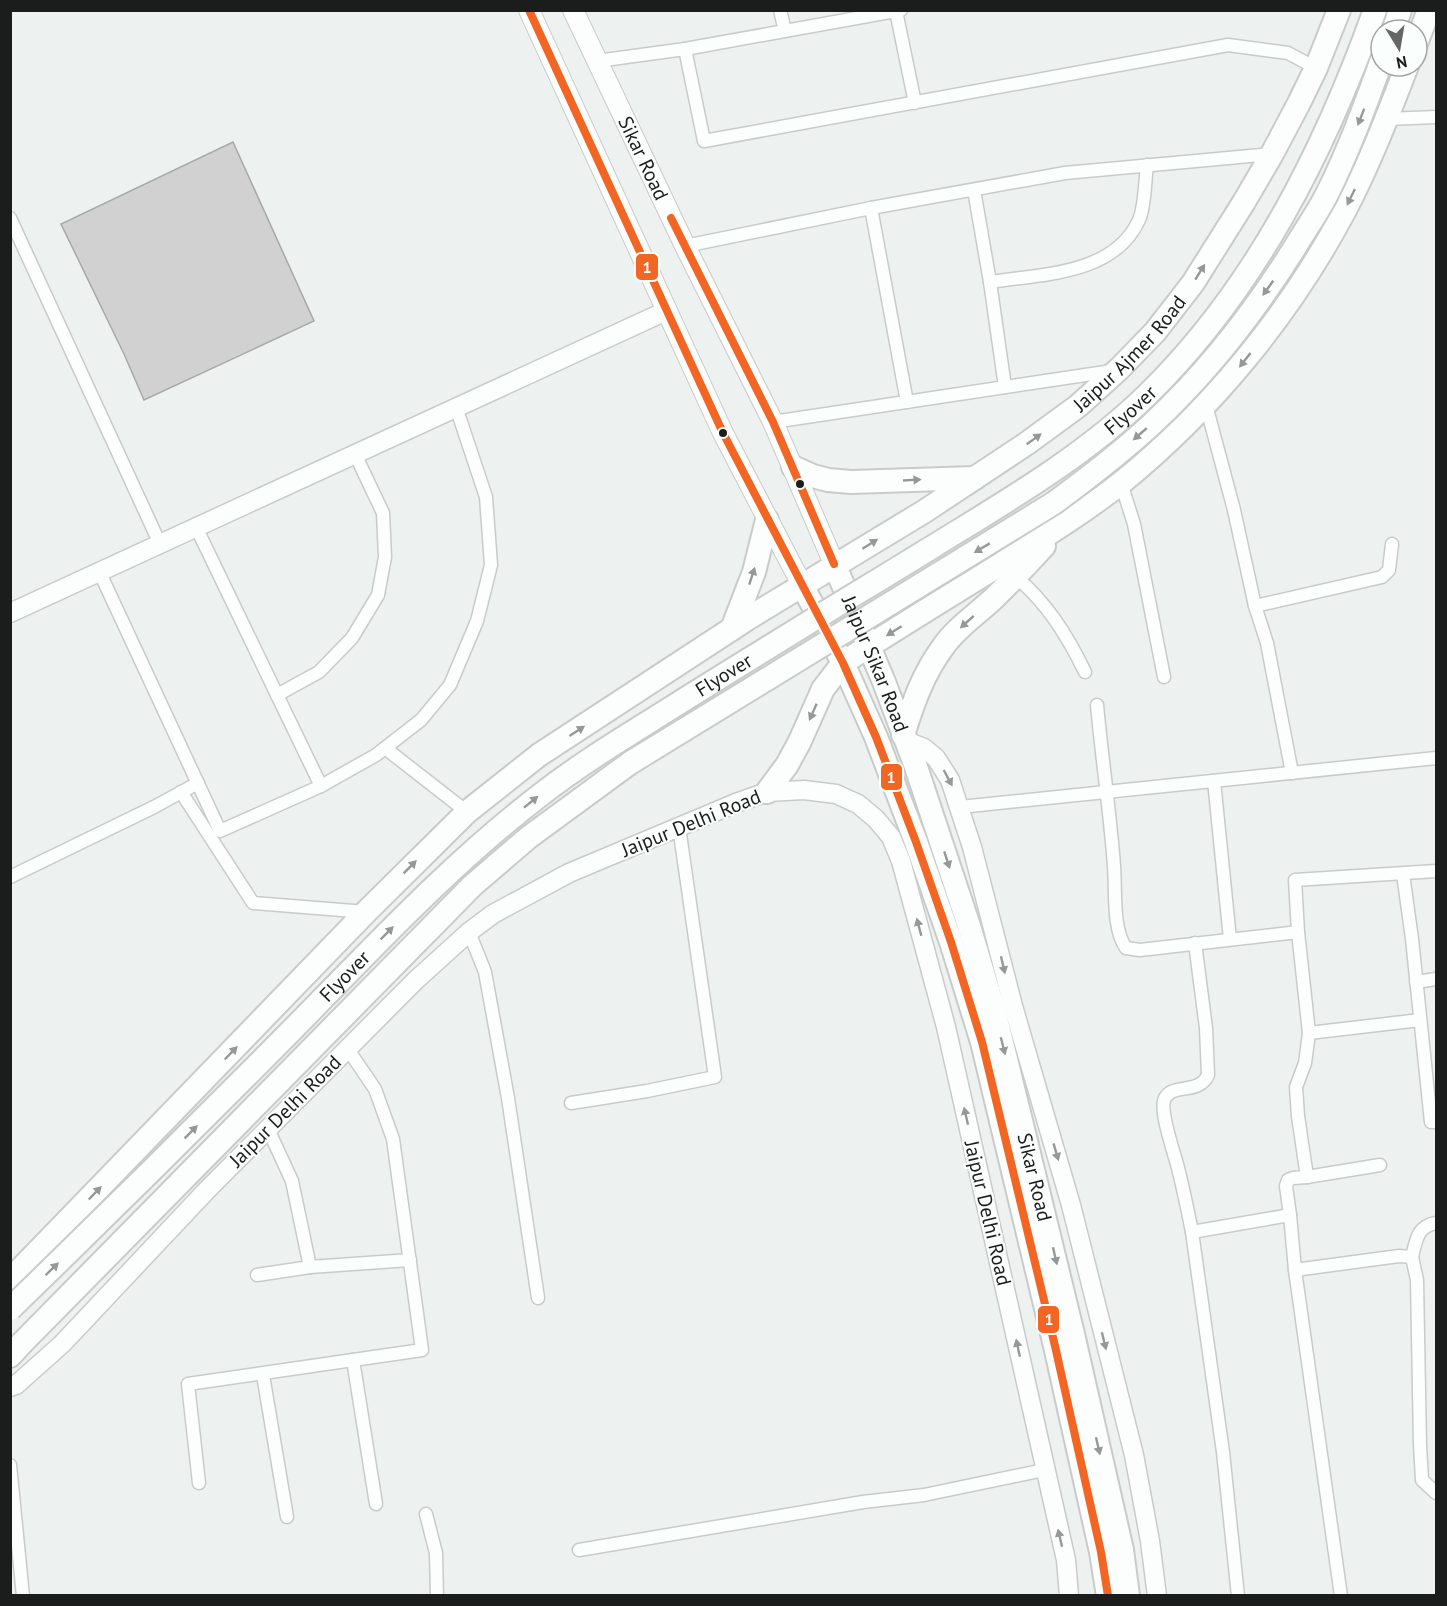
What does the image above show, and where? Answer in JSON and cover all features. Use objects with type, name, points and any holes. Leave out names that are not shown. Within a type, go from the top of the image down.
[{"type":"highway","name":"Jaipur Ajmer Road","points":[[10,1280],[366,912],[466,812],[539,755],[732,629],[976,478],[1078,406],[1119,369],[1155,332],[1193,284],[1272,154],[1316,68],[1339,10]]},
{"type":"highway","name":"Flyover","points":[[10,1310],[178,1145],[401,919],[487,837],[545,791],[598,754],[1028,489],[1093,442],[1146,396],[1194,343],[1226,302],[1258,257],[1298,190],[1336,110],[1375,10]]},
{"type":"highway","name":"Flyover","points":[[16,1349],[473,885],[529,837],[630,763],[1054,503],[1104,465],[1153,423],[1198,376],[1280,271],[1326,195],[1346,155],[1375,78]]},
{"type":"highway","points":[[767,792],[787,765],[823,689],[843,663],[1068,522],[1121,483],[1167,444],[1206,405],[1258,344],[1310,272],[1344,212],[1387,119],[1402,78]]},
{"type":"highway","points":[[794,467],[828,480],[851,482],[976,478]]},
{"type":"highway","points":[[732,629],[754,572],[767,520]]},
{"type":"highway","points":[[905,738],[919,689],[944,645],[1068,522]]},
{"type":"highway","name":"Jaipur Sikar Road","points":[[835,566],[915,764]]},
{"type":"highway","points":[[803,587],[843,663],[876,737],[951,942],[982,1042],[1053,1336],[1101,1552],[1108,1596]]},
{"type":"highway","name":"Sikar Road","points":[[915,764],[969,926],[1020,1110],[1117,1527],[1128,1596]]},
{"type":"main road","points":[[529,10],[723,433],[803,587]]},
{"type":"main road","name":"Sikar Road","points":[[573,10],[685,246],[773,422],[835,566]]},
{"type":"main road","points":[[10,613],[666,311]]},
{"type":"main road","points":[[905,738],[924,748],[936,758],[950,780],[960,807],[984,889],[1013,1006],[1071,1205],[1134,1455],[1150,1541],[1157,1596]]},
{"type":"main road","name":"Jaipur Delhi Road","points":[[10,1388],[62,1344],[268,1129],[416,980],[469,932],[493,914],[569,873],[767,792],[804,790],[836,794],[858,804],[876,819],[891,837],[901,861],[946,1027],[1066,1560],[1069,1596]]},
{"type":"street","points":[[780,10],[785,31]]},
{"type":"street","points":[[597,60],[685,49],[899,11],[915,103]]},
{"type":"street","points":[[685,49],[704,141],[1228,45],[1288,53],[1316,68]]},
{"type":"street","points":[[1387,119],[1437,117]]},
{"type":"street","points":[[685,246],[871,208],[1065,173],[1272,154]]},
{"type":"street","points":[[990,282],[1077,269],[1102,259],[1132,231],[1140,218],[1147,165]]},
{"type":"street","points":[[974,190],[1005,387]]},
{"type":"street","points":[[871,208],[907,402]]},
{"type":"street","points":[[10,218],[160,544]]},
{"type":"street","points":[[773,422],[1119,369]]},
{"type":"street","points":[[1206,405],[1267,643],[1292,773]]},
{"type":"street","points":[[99,571],[220,831],[321,786],[385,748],[421,720],[450,685],[477,621],[491,565],[486,497],[456,407]]},
{"type":"street","points":[[277,695],[319,672],[352,638],[378,595],[385,557],[383,513],[355,454]]},
{"type":"street","points":[[1121,483],[1134,524],[1164,677]]},
{"type":"street","points":[[196,527],[321,786]]},
{"type":"street","points":[[1256,606],[1382,577],[1389,570],[1392,544]]},
{"type":"street","points":[[1015,576],[1032,590],[1057,620],[1072,644],[1085,672]]},
{"type":"street","points":[[1097,705],[1120,940],[1126,948],[1131,950],[1298,932]]},
{"type":"street","points":[[385,748],[466,812]]},
{"type":"street","points":[[960,807],[1437,758]]},
{"type":"street","points":[[1214,781],[1230,939]]},
{"type":"street","points":[[10,877],[198,783]]},
{"type":"street","points":[[181,792],[253,903],[366,912]]},
{"type":"street","points":[[571,1103],[715,1077],[679,827]]},
{"type":"street","points":[[1307,1177],[1296,1087],[1305,1063],[1309,1033],[1295,880],[1437,872]]},
{"type":"street","points":[[1403,874],[1420,1020],[1431,1071],[1431,1122],[1437,1122]]},
{"type":"street","points":[[469,932],[485,972],[508,1098],[538,1298]]},
{"type":"street","points":[[1194,943],[1206,1028],[1208,1075],[1205,1081],[1198,1086],[1170,1092],[1163,1104],[1166,1126],[1179,1168],[1192,1232],[1223,1452],[1238,1596]]},
{"type":"street","points":[[1416,982],[1437,979]]},
{"type":"street","points":[[1309,1033],[1420,1020]]},
{"type":"street","points":[[199,1483],[189,1384],[422,1350],[393,1139],[375,1089],[347,1048]]},
{"type":"street","points":[[268,1129],[292,1181],[309,1267]]},
{"type":"street","points":[[1341,1596],[1286,1186],[1288,1180],[1293,1178],[1380,1165]]},
{"type":"street","points":[[1192,1232],[1290,1215]]},
{"type":"street","points":[[1437,1223],[1426,1225],[1417,1235],[1412,1257],[1417,1280],[1422,1480],[1437,1493]]},
{"type":"street","points":[[1296,1270],[1399,1256],[1412,1257]]},
{"type":"street","points":[[257,1275],[309,1267],[410,1260]]},
{"type":"street","points":[[353,1360],[376,1504]]},
{"type":"street","points":[[263,1375],[287,1517]]},
{"type":"street","points":[[10,1465],[22,1596]]},
{"type":"street","points":[[579,1550],[863,1502],[924,1495],[1044,1470]]},
{"type":"street","points":[[426,1514],[436,1553],[437,1596]]},
{"type":"building","points":[[233,142],[314,321],[144,400],[61,224]]},
{"type":"transit line","name":"1","points":[[529,10],[723,433],[843,663],[876,737],[916,842],[951,942],[982,1042],[1055,1346],[1101,1552],[1108,1596]]},
{"type":"transit line","name":"1","points":[[671,218],[773,422],[834,564]]}]
